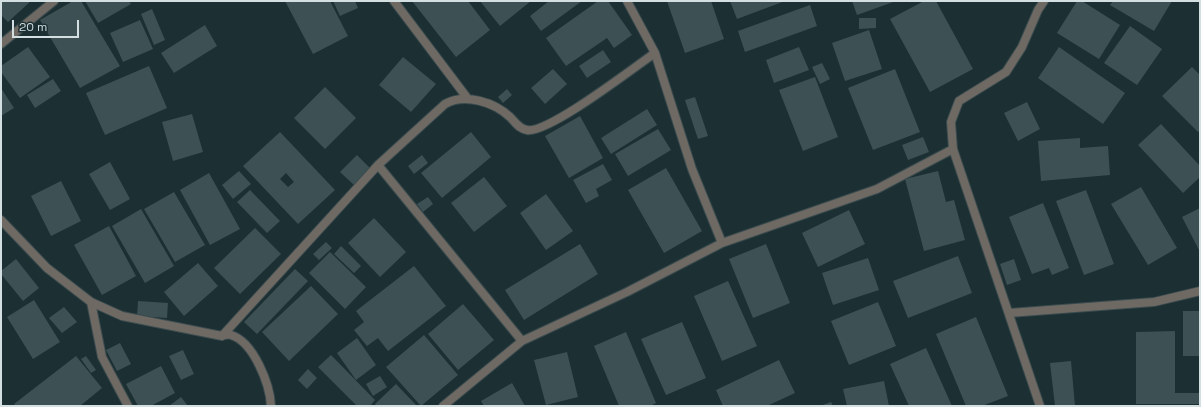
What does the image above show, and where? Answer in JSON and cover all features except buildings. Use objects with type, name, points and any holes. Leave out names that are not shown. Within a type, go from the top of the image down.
[{"type":"street","points":[[1,44],[54,1]]},
{"type":"street","points":[[394,1],[468,99]]},
{"type":"street","points":[[627,1],[655,53],[692,168],[722,243]]},
{"type":"street","points":[[1040,406],[953,150],[951,122],[959,101],[1006,72],[1022,47],[1038,10],[1044,1]]},
{"type":"street","points":[[222,336],[378,165],[445,104],[453,100],[468,99],[484,102],[501,110],[517,126],[527,130],[539,129],[573,109],[655,53]]},
{"type":"street","points":[[443,406],[522,341],[626,292],[722,243],[877,189],[953,150]]},
{"type":"street","points":[[378,165],[522,341]]},
{"type":"street","points":[[1,220],[47,268],[91,302],[122,316],[222,336],[231,335],[246,345],[263,371],[271,399],[271,406]]},
{"type":"street","points":[[1009,313],[1154,302],[1200,291]]},
{"type":"street","points":[[91,302],[102,357],[128,406]]}]
